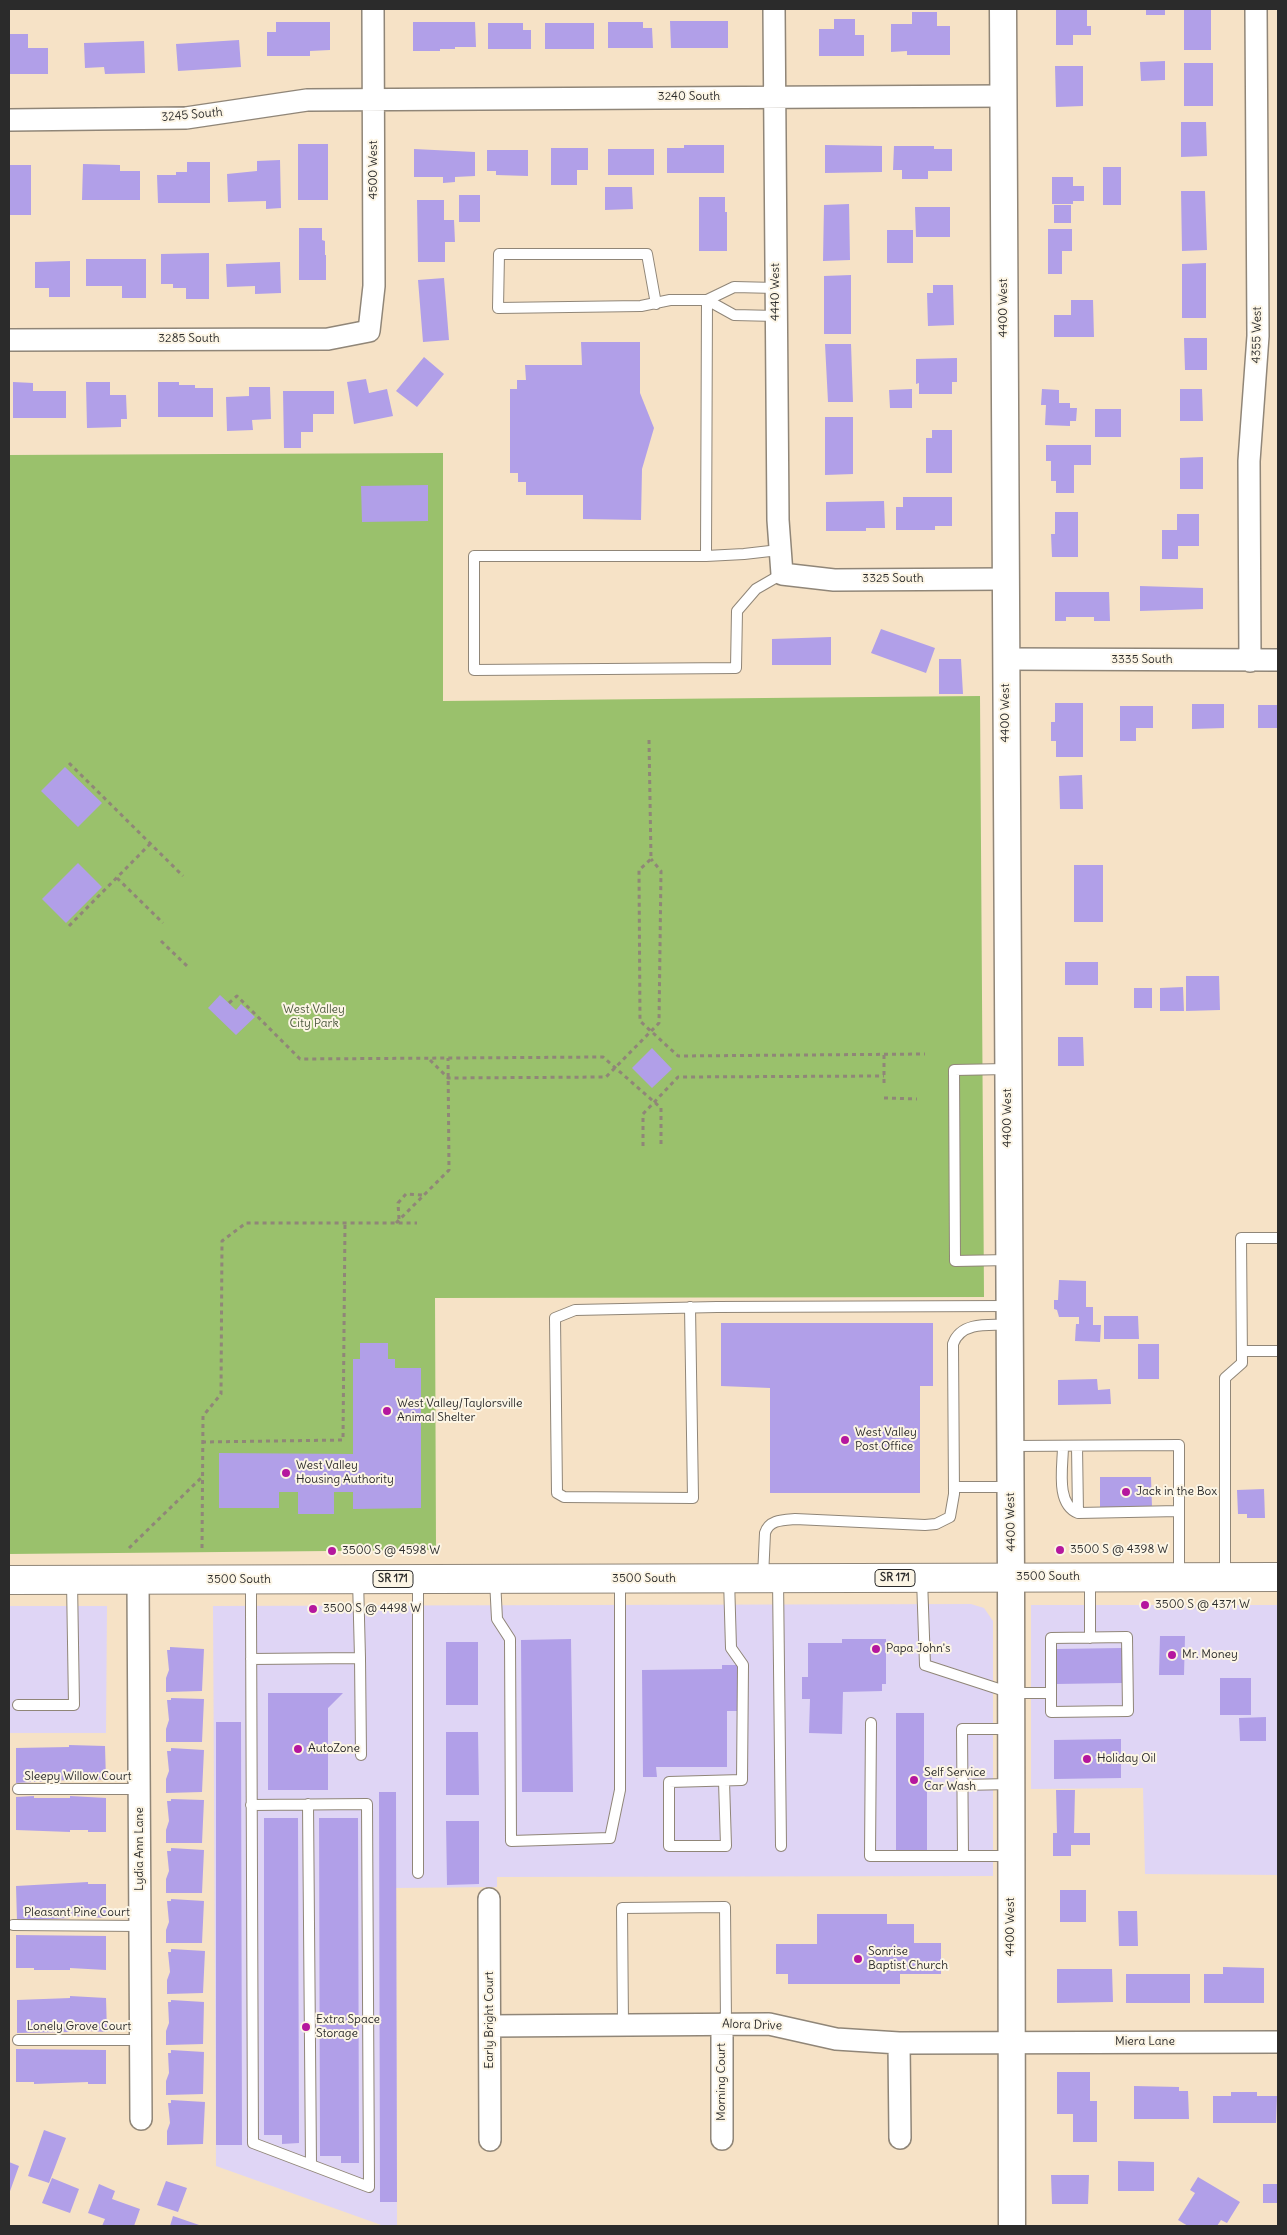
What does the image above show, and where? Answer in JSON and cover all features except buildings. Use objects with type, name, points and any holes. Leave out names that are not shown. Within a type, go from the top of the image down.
[{"type":"main road","name":"3500 South","points":[[9,1580],[1278,1577]]},
{"type":"street","name":"4500 West","points":[[368,331],[374,286],[373,9]]},
{"type":"street","name":"4440 West","points":[[774,9],[776,316],[782,574]]},
{"type":"street","name":"4400 West","points":[[1003,9],[1011,1577],[1012,2226]]},
{"type":"street","name":"4355 West","points":[[1250,661],[1250,461],[1258,336],[1256,9]]},
{"type":"street","name":"3240 South","points":[[374,99],[1004,96]]},
{"type":"street","name":"3245 South","points":[[9,120],[186,118],[292,101],[374,99]]},
{"type":"street","name":"3285 South","points":[[9,340],[328,339],[368,331]]},
{"type":"street","name":"3325 South","points":[[782,574],[834,580],[1005,579]]},
{"type":"street","name":"3335 South","points":[[1005,660],[1278,660]]},
{"type":"street","name":"Lydia Ann Lane","points":[[138,1580],[141,2119]]},
{"type":"street","name":"Early Bright Court","points":[[489,1899],[490,2140]]},
{"type":"street","name":"Morning Court","points":[[722,2140],[724,2024]]},
{"type":"street","name":"Alora Drive","points":[[490,2026],[778,2024],[836,2039],[899,2043],[1012,2043]]},
{"type":"street","name":"Miera Lane","points":[[1012,2043],[1278,2042]]},
{"type":"street","points":[[899,2043],[900,2138]]},
{"type":"lane","points":[[656,304],[647,254],[499,254],[498,308],[641,306],[656,304],[670,300],[707,300],[734,287],[776,288]]},
{"type":"lane","points":[[707,300],[734,315],[776,316]]},
{"type":"lane","points":[[706,556],[707,300]]},
{"type":"lane","points":[[780,550],[706,556],[474,556],[474,670],[736,668],[737,612],[756,589],[782,574]]},
{"type":"lane","points":[[1008,1069],[954,1070],[955,1261],[1009,1260]]},
{"type":"lane","points":[[1225,1577],[1225,1378],[1242,1363],[1241,1238],[1278,1238]]},
{"type":"lane","points":[[690,1308],[693,1498],[564,1497],[557,1493],[555,1318],[575,1310],[690,1308],[1009,1316]]},
{"type":"lane","points":[[781,1846],[771,1578],[767,1527],[775,1522],[795,1519],[936,1524],[950,1517],[954,1487],[953,1344],[955,1338],[960,1333],[974,1326],[1009,1316]]},
{"type":"lane","points":[[1242,1351],[1278,1351]]},
{"type":"lane","points":[[1010,1446],[1179,1445],[1179,1577]]},
{"type":"lane","points":[[1063,1446],[1064,1499],[1072,1510],[1078,1513],[1179,1511]]},
{"type":"lane","points":[[1077,1446],[1078,1513]]},
{"type":"lane","points":[[954,1487],[1010,1487]]},
{"type":"lane","points":[[1090,1577],[1090,1638]]},
{"type":"lane","points":[[724,1781],[726,1846],[669,1846],[669,1782],[742,1780],[742,1665],[731,1648],[729,1578]]},
{"type":"lane","points":[[922,1578],[925,1665],[1011,1693],[1051,1693]]},
{"type":"lane","points":[[358,1579],[361,1755]]},
{"type":"lane","points":[[418,1579],[418,1873]]},
{"type":"lane","points":[[495,1579],[496,1618],[510,1639],[511,1840],[610,1838],[620,1790],[620,1579]]},
{"type":"lane","points":[[18,1705],[74,1705],[72,1580]]},
{"type":"lane","points":[[251,1580],[253,2143],[369,2186],[367,1804],[252,1805]]},
{"type":"lane","points":[[1127,1637],[1128,1711],[1051,1712],[1051,1693],[1051,1638],[1127,1637]]},
{"type":"lane","points":[[251,1659],[360,1658]]},
{"type":"lane","points":[[871,1723],[870,1856],[1011,1856]]},
{"type":"lane","points":[[963,1856],[962,1729],[1011,1729]]},
{"type":"lane","points":[[962,1785],[1011,1784]]},
{"type":"lane","name":"Sleepy Willow Court","points":[[18,1790],[139,1788]]},
{"type":"lane","points":[[308,1804],[311,2165]]},
{"type":"lane","points":[[623,2025],[622,1908],[726,1907],[724,2024]]},
{"type":"lane","name":"Pleasant Pine Court","points":[[13,1925],[140,1926]]},
{"type":"lane","name":"Lonely Grove Court","points":[[18,2040],[141,2040]]},
{"type":"path","points":[[429,1059],[448,1078],[606,1077],[659,1024],[661,871],[650,859],[649,740]]},
{"type":"path","points":[[69,763],[183,876]]},
{"type":"path","points":[[69,926],[150,844]]},
{"type":"path","points":[[650,859],[639,870],[640,1021],[678,1056],[925,1054]]},
{"type":"path","points":[[117,878],[163,923]]},
{"type":"path","points":[[161,941],[187,966]]},
{"type":"path","points":[[229,1003],[236,996],[300,1059],[603,1057],[661,1108],[661,1146]]},
{"type":"path","points":[[884,1055],[884,1084]]},
{"type":"path","points":[[396,1223],[449,1170],[448,1058]]},
{"type":"path","points":[[643,1146],[643,1114],[678,1077],[884,1076]]},
{"type":"path","points":[[884,1098],[917,1098]]},
{"type":"path","points":[[399,1220],[398,1202],[406,1194],[424,1195]]},
{"type":"path","points":[[202,1548],[203,1416],[221,1394],[222,1241],[246,1223],[417,1223]]},
{"type":"path","points":[[202,1442],[343,1440],[345,1223]]},
{"type":"path","points":[[129,1548],[202,1477]]},
{"type":"shaded area","points":[[971,1604],[984,1608],[993,1621],[993,1876],[497,1877],[497,1887],[396,1888],[397,2226],[384,2226],[216,2166],[213,1606]]},
{"type":"shaded area","points":[[1031,1605],[1278,1605],[1278,1875],[1145,1874],[1143,1788],[1031,1789]]},
{"type":"shaded area","points":[[9,1606],[107,1606],[106,1733],[9,1733]]},
{"type":"green space","name":"West Valley City Park","points":[[443,453],[443,701],[980,696],[984,1297],[435,1298],[436,1550],[9,1554],[9,455]]},
{"type":"place","name":"West Valley/Taylorsville Animal Shelter","points":[[387,1411]]},
{"type":"place","name":"West Valley Post Office","points":[[845,1440]]},
{"type":"place","name":"West Valley Housing Authority","points":[[286,1473]]},
{"type":"place","name":"Jack in the Box","points":[[1126,1492]]},
{"type":"place","name":"3500 S @ 4398 W","points":[[1060,1550]]},
{"type":"place","name":"3500 S @ 4598 W","points":[[332,1551]]},
{"type":"place","name":"3500 S @ 4371 W","points":[[1145,1605]]},
{"type":"place","name":"3500 S @ 4498 W","points":[[313,1609]]},
{"type":"place","name":"Papa John's","points":[[876,1649]]},
{"type":"place","name":"Mr. Money","points":[[1172,1655]]},
{"type":"place","name":"AutoZone","points":[[298,1749]]},
{"type":"place","name":"Holiday Oil","points":[[1087,1759]]},
{"type":"place","name":"Self Service Car Wash","points":[[914,1780]]},
{"type":"place","name":"Sonrise Baptist Church","points":[[858,1959]]},
{"type":"place","name":"Extra Space Storage","points":[[306,2027]]}]
